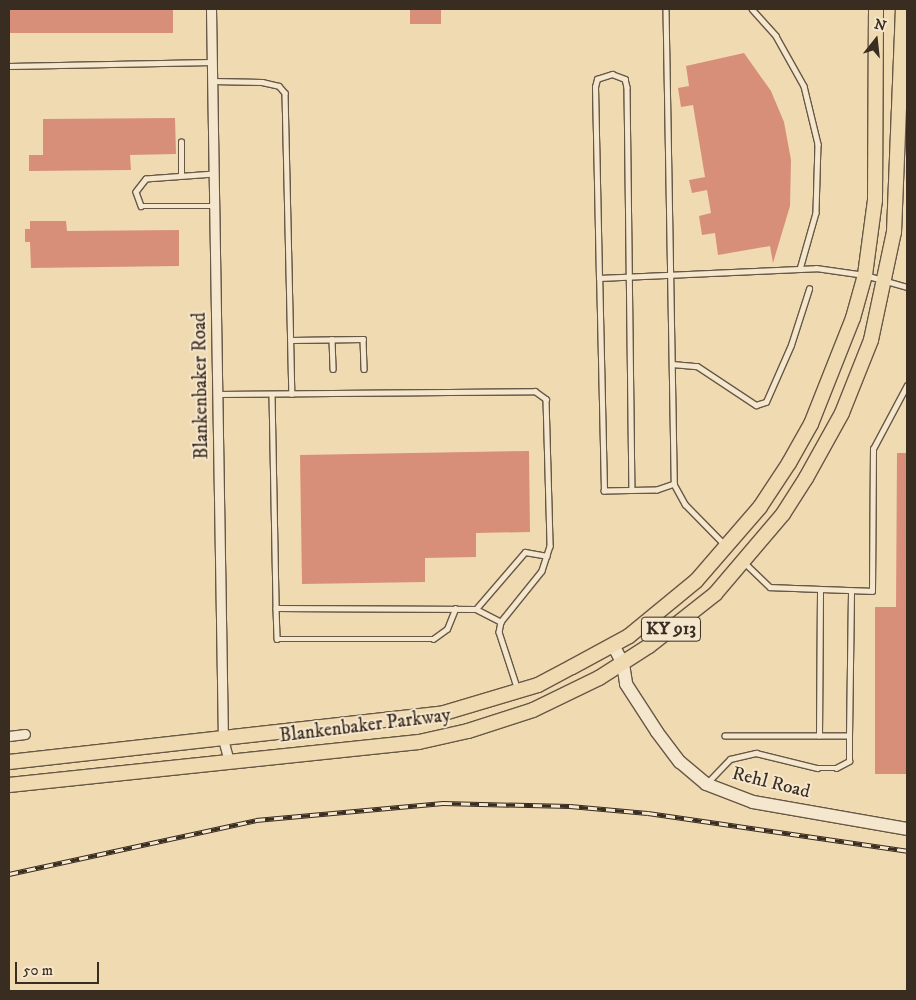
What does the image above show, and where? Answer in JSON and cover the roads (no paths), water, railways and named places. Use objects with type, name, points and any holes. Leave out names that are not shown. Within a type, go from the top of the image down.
[{"type":"main road","name":"Blankenbaker Parkway","points":[[9,762],[400,720],[444,713],[518,692],[613,645],[689,587],[727,548],[760,507],[811,424],[853,318],[865,275],[876,171],[876,9]]},
{"type":"main road","name":"Blankenbaker Parkway","points":[[9,785],[419,742],[468,731],[564,697],[623,664],[715,594],[744,562],[806,478],[842,413],[872,340],[885,281],[897,184],[903,9]]},
{"type":"street","name":"Blankenbaker Road","points":[[211,9],[223,739],[229,762]]},
{"type":"street","name":"Rehl Road","points":[[613,645],[623,664],[626,684],[666,746],[706,784],[753,802],[907,829]]},
{"type":"street","points":[[9,736],[25,734]]},
{"type":"lane","points":[[666,9],[674,484],[684,504],[727,548]]},
{"type":"lane","points":[[752,9],[776,36],[804,86],[817,135],[819,189],[800,269]]},
{"type":"lane","points":[[9,66],[212,62]]},
{"type":"lane","points":[[632,490],[627,87],[625,79],[612,74],[598,79],[595,87],[604,491],[657,490],[674,484]]},
{"type":"lane","points":[[212,81],[262,82],[279,86],[285,93],[292,394]]},
{"type":"lane","points":[[181,142],[181,174]]},
{"type":"lane","points":[[214,174],[181,174],[146,179],[139,184],[136,200],[149,207],[214,206]]},
{"type":"lane","points":[[599,278],[800,269],[865,275],[907,287]]},
{"type":"lane","points":[[672,364],[697,366],[756,405],[766,402],[791,345],[809,290]]},
{"type":"lane","points":[[332,339],[333,370]]},
{"type":"lane","points":[[291,340],[364,339],[364,369]]},
{"type":"lane","points":[[744,562],[770,587],[872,592],[873,448],[907,385]]},
{"type":"lane","points":[[218,394],[535,391],[546,399],[550,546],[542,571],[501,622],[499,632],[518,692]]},
{"type":"lane","points":[[272,394],[277,639],[433,639],[447,629],[455,609]]},
{"type":"lane","points":[[476,609],[525,552],[547,556]]},
{"type":"lane","points":[[819,736],[820,590]]},
{"type":"lane","points":[[706,784],[730,759],[756,753],[836,768],[849,762],[851,591]]},
{"type":"lane","points":[[276,608],[476,609],[501,622]]},
{"type":"lane","points":[[725,736],[849,736]]},
{"type":"railway","points":[[9,874],[256,820],[443,803],[570,806],[648,813],[907,851]]}]
